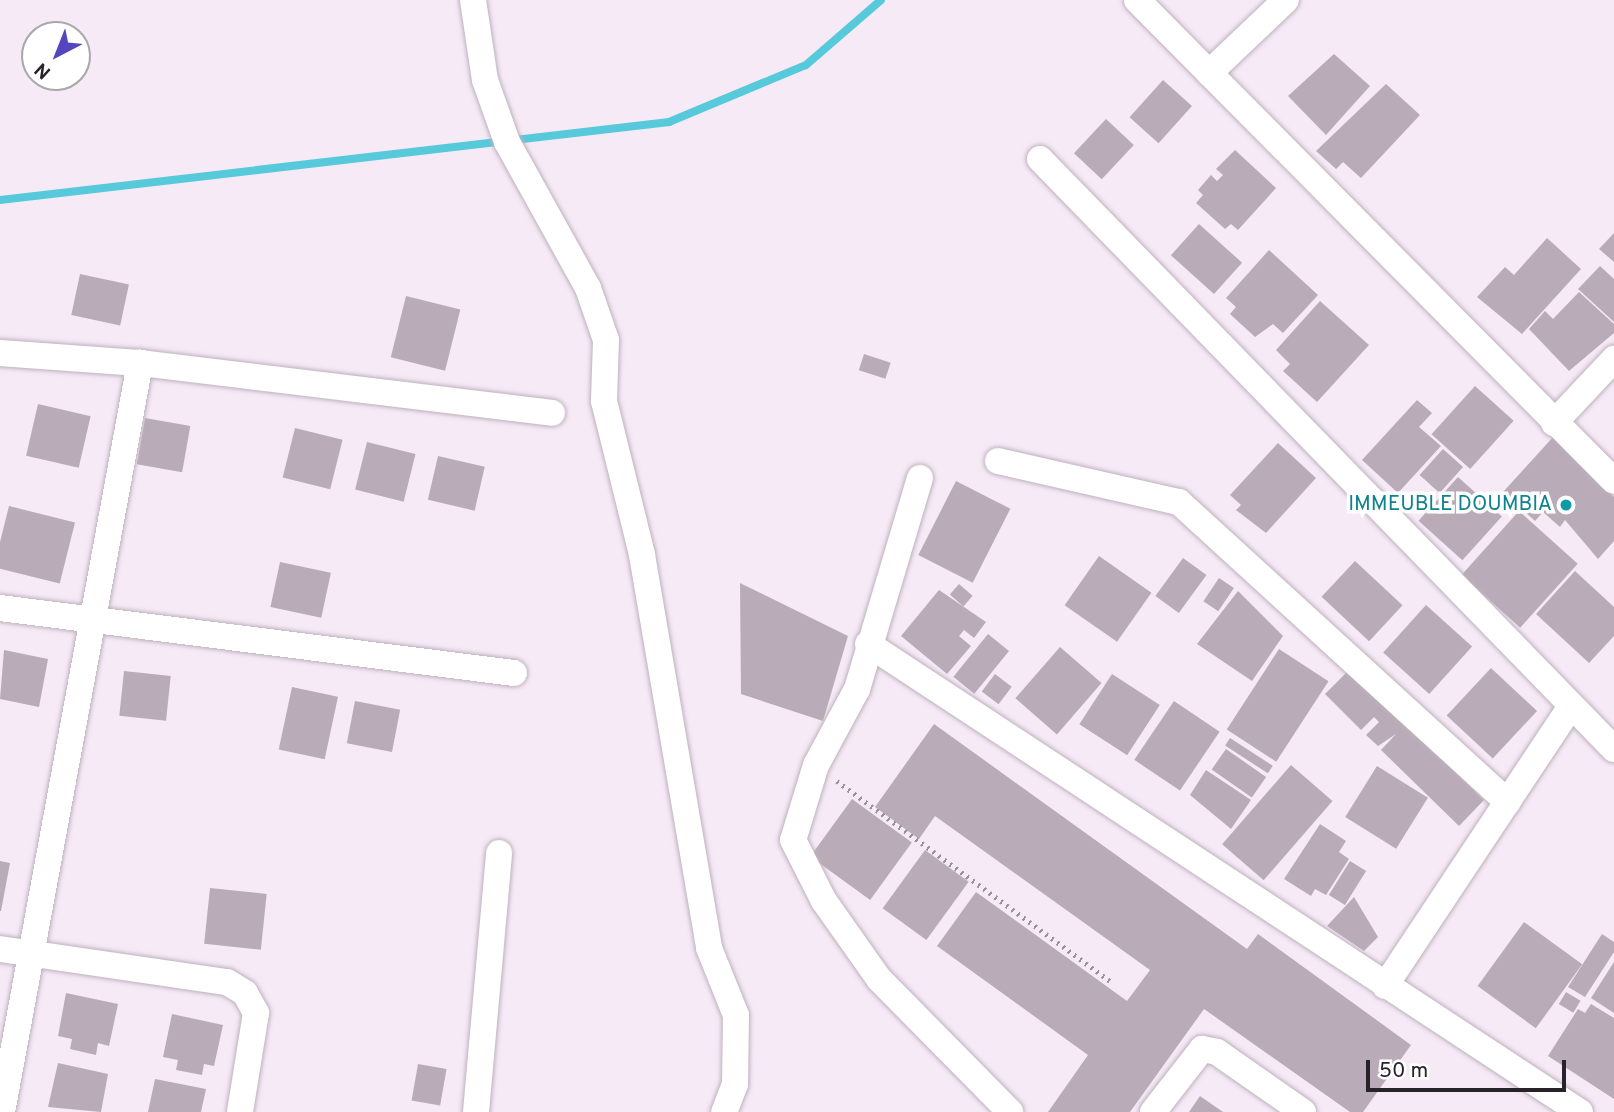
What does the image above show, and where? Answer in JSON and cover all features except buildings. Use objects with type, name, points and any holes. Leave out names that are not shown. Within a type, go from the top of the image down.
[{"type":"street","points":[[473,0],[485,79],[507,142],[588,288],[606,340],[604,401],[642,555],[709,948],[736,1015],[734,1084],[724,1112]]},
{"type":"street","points":[[1138,0],[1614,481]]},
{"type":"street","points":[[1209,73],[1286,0]]},
{"type":"street","points":[[1040,159],[1614,749]]},
{"type":"street","points":[[0,353],[140,363],[552,413]]},
{"type":"street","points":[[1554,423],[1614,359]]},
{"type":"street","points":[[2,1112],[96,620],[140,363]]},
{"type":"street","points":[[998,461],[1179,502],[1508,802]]},
{"type":"street","points":[[920,478],[868,644],[857,690],[816,765],[794,824],[800,860],[879,979],[1010,1112]]},
{"type":"street","points":[[0,608],[514,673]]},
{"type":"street","points":[[868,644],[1580,1112]]},
{"type":"street","points":[[1385,986],[1571,706]]},
{"type":"street","points":[[476,1112],[499,853]]},
{"type":"street","points":[[0,949],[227,982],[244,993],[256,1013],[240,1112]]},
{"type":"street","points":[[1153,1112],[1202,1049],[1217,1052],[1303,1112]]},
{"type":"path","points":[[816,765],[1113,983]]},
{"type":"waterway","points":[[0,200],[669,122],[806,65],[881,0]]},
{"type":"place","name":"IMMEUBLE DOUMBIA","points":[[1566,505]]}]
